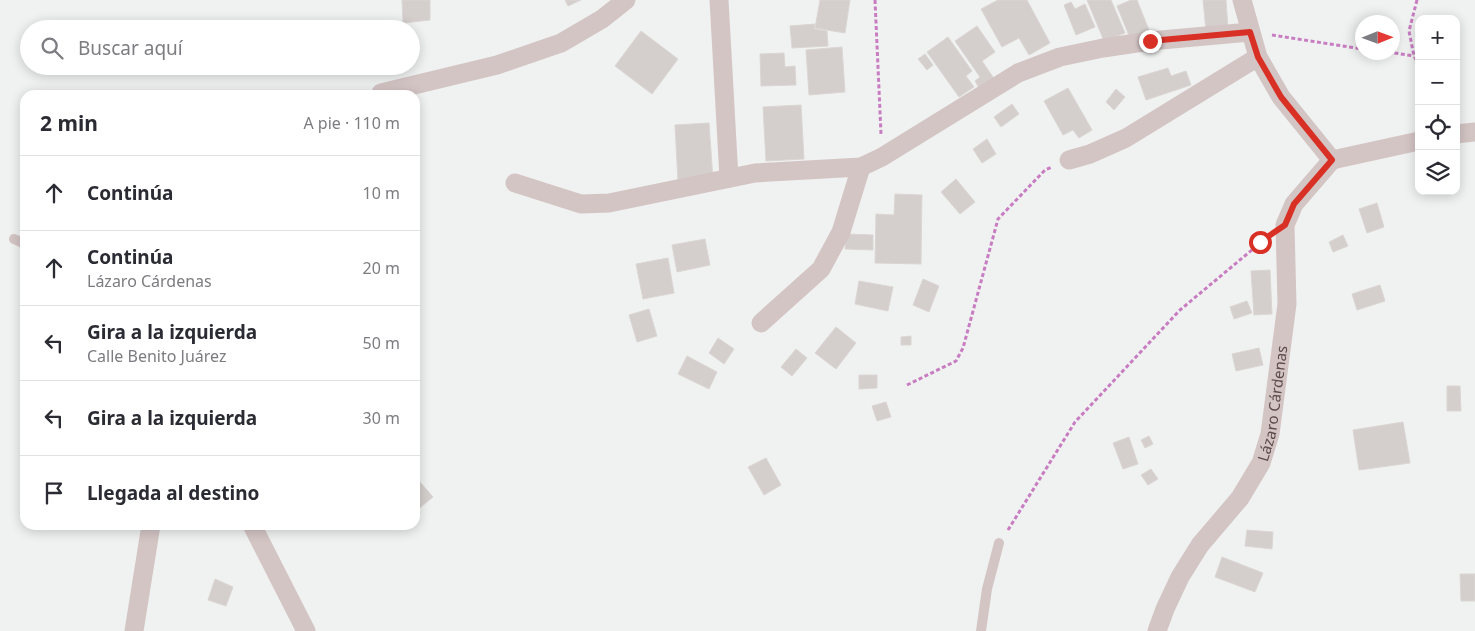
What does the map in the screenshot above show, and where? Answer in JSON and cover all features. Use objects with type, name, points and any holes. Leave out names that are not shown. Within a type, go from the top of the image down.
[{"type":"street","points":[[394,90],[498,65],[560,43],[602,19],[626,0]]},
{"type":"street","points":[[719,0],[729,178]]},
{"type":"street","points":[[1242,0],[1258,57],[1281,97],[1332,160],[1415,142]]},
{"type":"street","points":[[515,183],[582,204],[609,204],[755,173],[860,167],[882,157],[1018,73],[1060,57],[1150,41],[1250,32]]},
{"type":"street","points":[[1069,160],[1090,154],[1126,138],[1258,57]]},
{"type":"street","points":[[1460,134],[1475,132]]},
{"type":"street","name":"Lázaro Cárdenas","points":[[1157,631],[1180,577],[1200,545],[1240,498],[1261,463],[1270,434],[1287,304],[1285,225],[1294,204],[1332,160]]},
{"type":"street","points":[[762,323],[821,269],[841,232],[860,167]]},
{"type":"street","points":[[134,631],[150,530]]},
{"type":"street","points":[[255,530],[306,631]]},
{"type":"lane","points":[[14,239],[20,242]]},
{"type":"lane","points":[[981,631],[987,589],[999,543]]},
{"type":"path","points":[[875,0],[882,157]]},
{"type":"path","points":[[1416,60],[1409,31],[1417,0]]},
{"type":"path","points":[[1250,32],[1355,48]]},
{"type":"path","points":[[1400,54],[1414,56]]},
{"type":"path","points":[[907,385],[956,361],[963,348],[998,219],[1045,170],[1069,160]]},
{"type":"path","points":[[999,543],[1075,422],[1180,310],[1260,242],[1285,225]]},
{"type":"building","points":[[402,0],[430,0],[430,20],[403,20]]},
{"type":"building","points":[[565,0],[581,0],[568,6]]},
{"type":"building","points":[[820,0],[850,0],[845,33],[815,28]]},
{"type":"building","points":[[998,0],[1027,0],[1050,43],[1029,55],[1019,38],[1002,47],[981,9]]},
{"type":"building","points":[[1087,0],[1111,0],[1125,33],[1104,41]]},
{"type":"building","points":[[1131,0],[1137,0],[1149,30],[1130,38],[1117,6]]},
{"type":"building","points":[[1203,0],[1226,0],[1228,29],[1206,31]]},
{"type":"building","points":[[1071,2],[1075,9],[1085,4],[1095,27],[1076,35],[1064,5]]},
{"type":"building","points":[[815,24],[814,29],[827,31],[828,46],[792,48],[790,26]]},
{"type":"building","points":[[977,26],[995,52],[982,61],[995,80],[981,91],[975,81],[980,77],[955,41]]},
{"type":"building","points":[[641,31],[678,59],[652,94],[615,66]]},
{"type":"building","points":[[948,37],[972,71],[966,76],[974,87],[959,97],[927,52]]},
{"type":"building","points":[[842,47],[845,92],[809,95],[806,50]]},
{"type":"building","points":[[784,53],[785,67],[795,66],[796,85],[761,86],[760,54]]},
{"type":"building","points":[[925,54],[933,65],[927,70],[918,59]]},
{"type":"building","points":[[1168,68],[1171,76],[1186,71],[1191,85],[1146,100],[1138,77]]},
{"type":"building","points":[[1068,88],[1092,130],[1079,138],[1073,130],[1063,135],[1044,101]]},
{"type":"building","points":[[1116,89],[1125,97],[1114,110],[1106,102]]},
{"type":"building","points":[[1012,104],[1019,114],[1001,127],[994,117]]},
{"type":"building","points":[[801,105],[804,159],[766,161],[763,107]]},
{"type":"building","points":[[709,123],[713,180],[678,182],[675,125]]},
{"type":"building","points":[[987,139],[996,154],[982,163],[973,149]]},
{"type":"building","points":[[956,179],[975,202],[960,214],[941,192]]},
{"type":"building","points":[[895,194],[922,195],[921,264],[875,263],[876,214],[894,215]]},
{"type":"building","points":[[1377,203],[1384,227],[1367,233],[1359,209]]},
{"type":"building","points":[[846,234],[873,235],[873,250],[845,249]]},
{"type":"building","points":[[1343,235],[1348,246],[1333,252],[1329,242]]},
{"type":"building","points":[[705,239],[710,265],[677,272],[672,245]]},
{"type":"building","points":[[668,258],[674,293],[643,299],[636,264]]},
{"type":"building","points":[[1270,270],[1272,314],[1254,315],[1251,271]]},
{"type":"building","points":[[923,279],[939,286],[929,312],[913,305]]},
{"type":"building","points":[[859,281],[893,287],[888,311],[855,304]]},
{"type":"building","points":[[1380,285],[1385,301],[1357,310],[1352,294]]},
{"type":"building","points":[[1247,301],[1252,313],[1234,319],[1230,307]]},
{"type":"building","points":[[649,309],[657,336],[637,342],[629,315]]},
{"type":"building","points":[[836,327],[856,343],[836,369],[815,353]]},
{"type":"building","points":[[911,336],[911,345],[901,345],[901,337]]},
{"type":"building","points":[[718,338],[734,349],[724,364],[709,353]]},
{"type":"building","points":[[1259,348],[1263,365],[1236,371],[1232,354]]},
{"type":"building","points":[[796,349],[807,358],[792,376],[781,367]]},
{"type":"building","points":[[687,356],[717,372],[709,389],[678,374]]},
{"type":"building","points":[[859,375],[877,375],[877,388],[859,389]]},
{"type":"building","points":[[1447,386],[1460,386],[1461,411],[1447,411]]},
{"type":"building","points":[[886,402],[891,417],[877,421],[872,406]]},
{"type":"building","points":[[1403,422],[1410,463],[1359,470],[1353,430]]},
{"type":"building","points":[[1149,436],[1153,444],[1145,448],[1141,440]]},
{"type":"building","points":[[1129,437],[1138,464],[1123,469],[1113,443]]},
{"type":"building","points":[[766,458],[781,485],[764,495],[748,467]]},
{"type":"building","points":[[1151,469],[1158,479],[1148,485],[1141,475]]},
{"type":"building","points":[[420,482],[433,497],[420,508]]},
{"type":"building","points":[[1247,530],[1273,532],[1272,549],[1245,546]]},
{"type":"building","points":[[1222,557],[1263,573],[1255,592],[1215,577]]},
{"type":"building","points":[[1460,574],[1475,574],[1475,601],[1461,601]]},
{"type":"building","points":[[215,579],[233,587],[226,606],[208,600]]},
{"type":"route","points":[[1150,41],[1250,32],[1258,57],[1281,97],[1332,160],[1294,204],[1285,225],[1260,242]]}]
